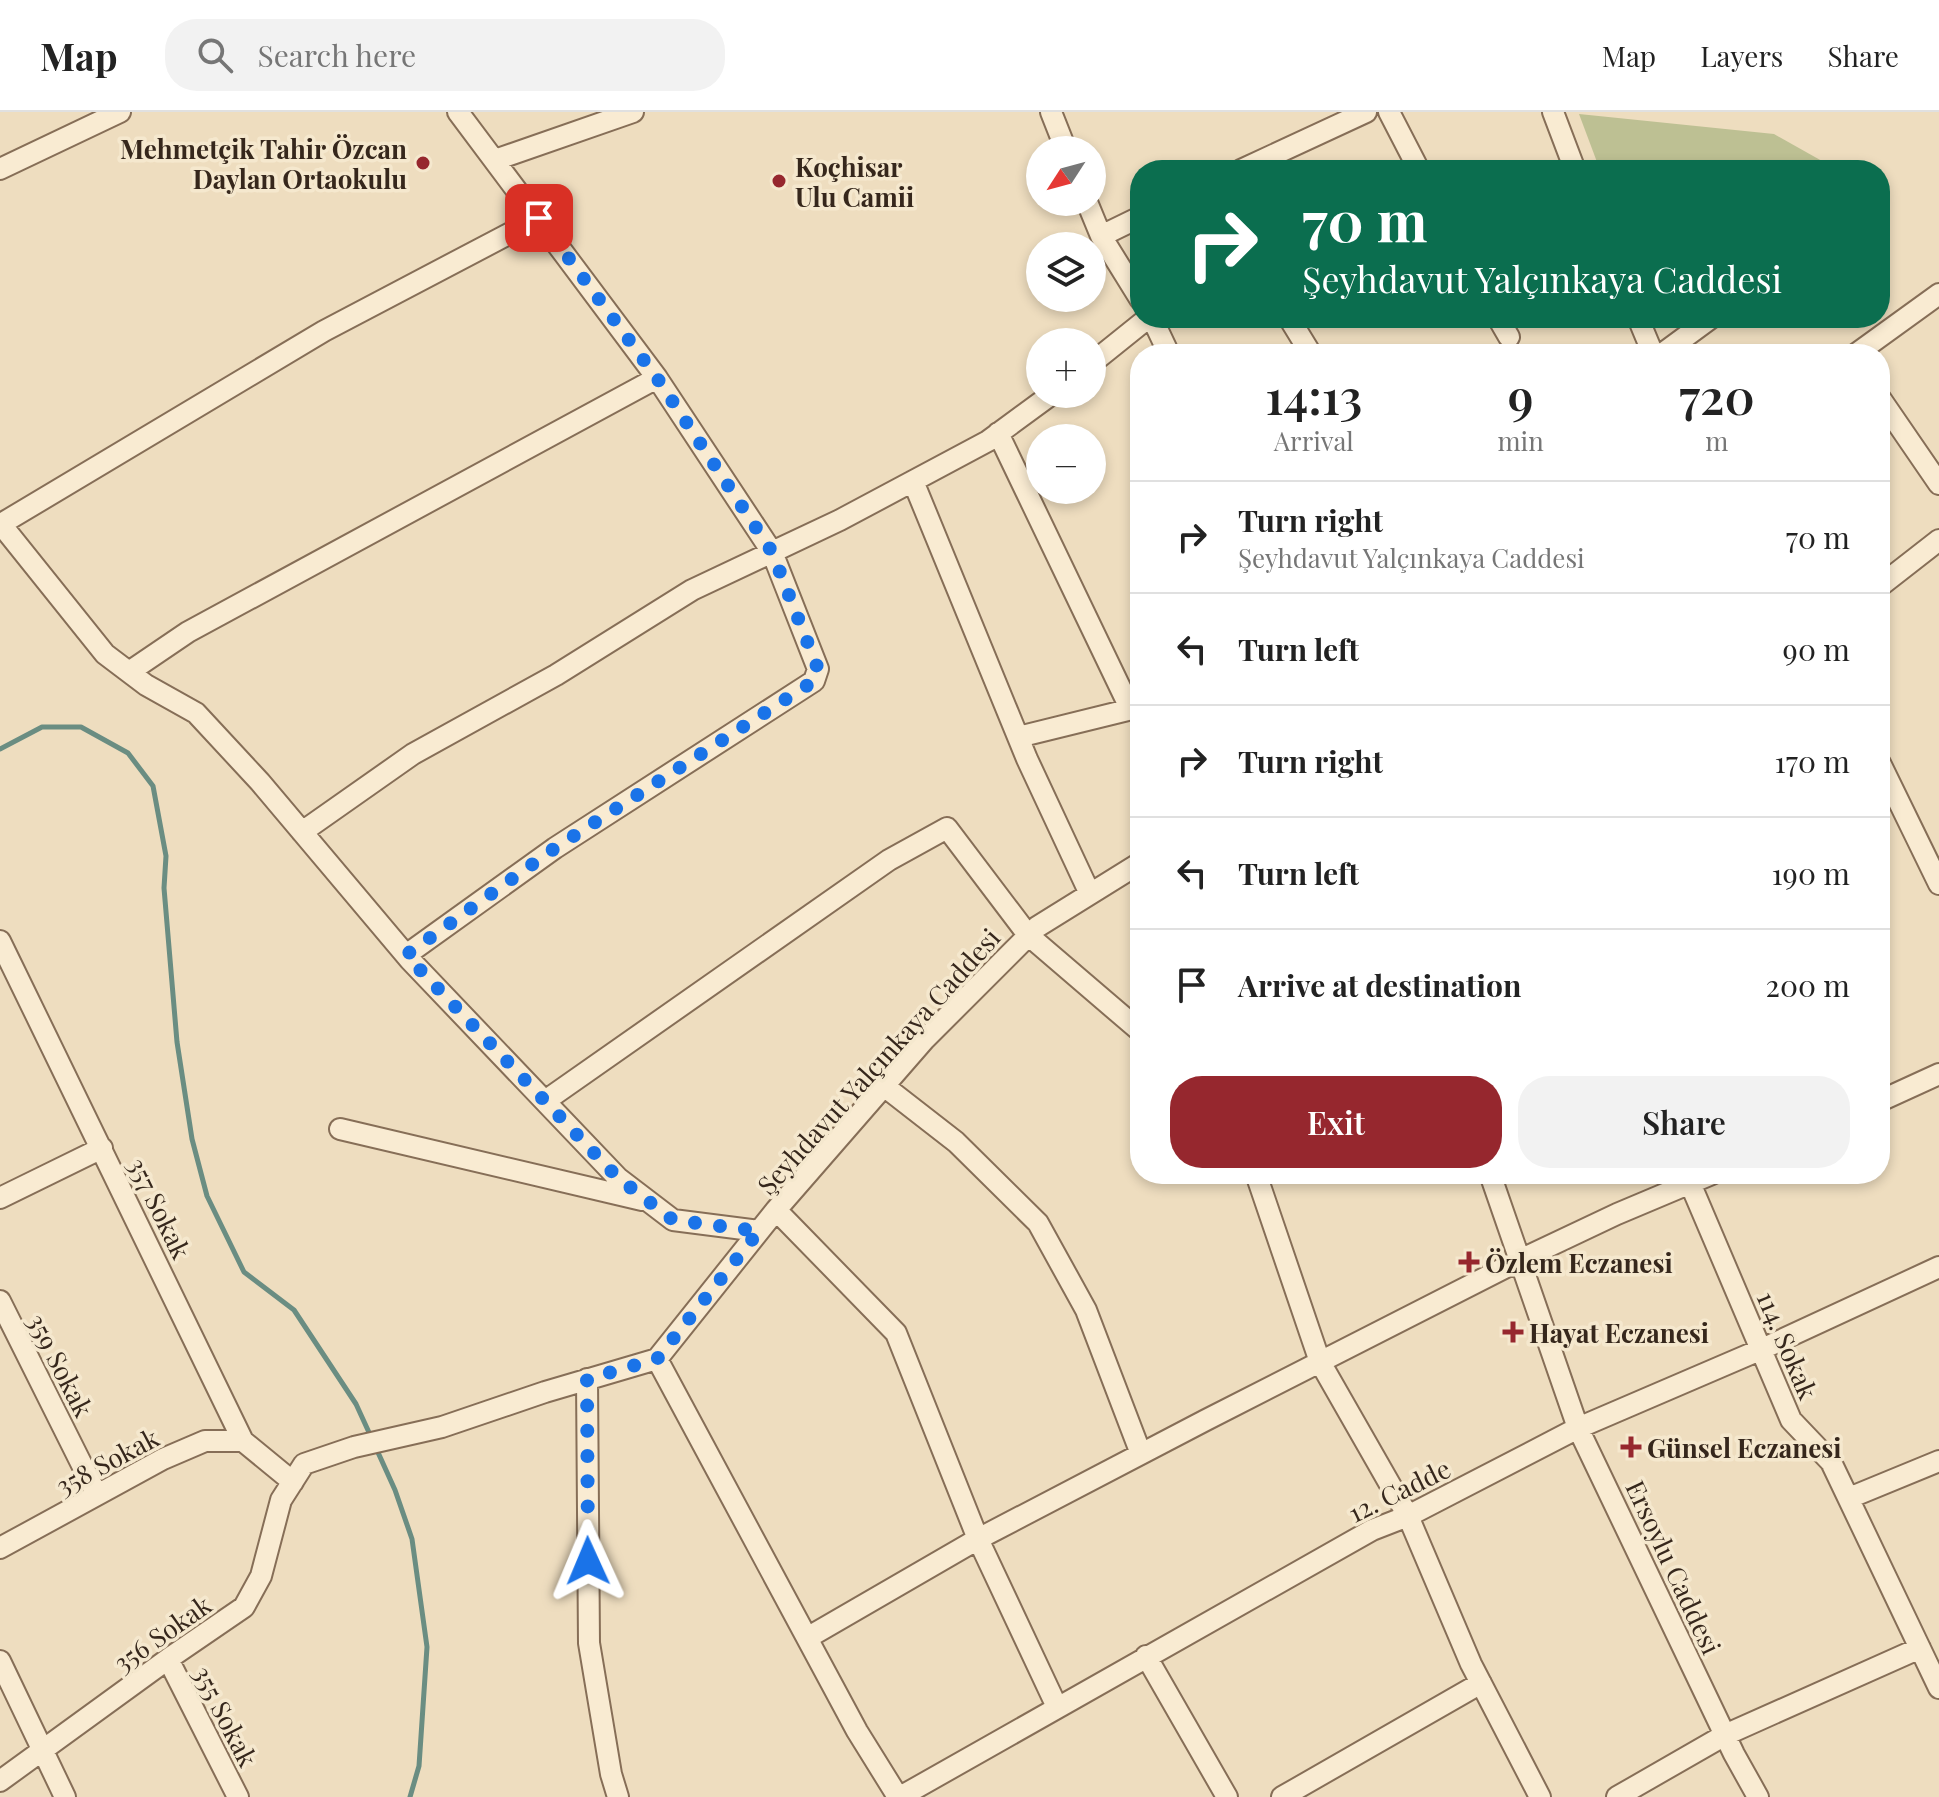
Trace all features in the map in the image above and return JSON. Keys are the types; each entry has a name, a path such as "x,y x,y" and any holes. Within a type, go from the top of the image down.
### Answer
{"street":[{"path":"0,169 89,119 120,112"},
{"path":"406,955 555,848 814,681 818,669 772,552 657,378 458,112"},
{"path":"495,160 633,112"},
{"path":"1051,112 1060,136"},
{"path":"1263,160 1366,112"},
{"path":"1389,112 1414,160"},
{"path":"1553,112 1571,160"},
{"path":"539,218 324,331 0,523 105,654 196,713 406,955 618,1178 673,1220 759,1231"},
{"path":"1106,234 1130,222"},
{"path":"1106,244 1130,283"},
{"path":"1870,344 1939,294"},
{"path":"1106,352 1137,328"},
{"path":"1504,328 1509,337"},
{"path":"1676,344 1697,328"},
{"path":"129,672 188,632 657,378"},
{"path":"302,832 413,754 556,675 692,590 840,520 913,481 998,433 1033,408"},
{"path":"1890,413 1939,484"},
{"path":"998,433 1130,698"},
{"path":"913,481 1018,737 1090,894"},
{"path":"1890,578 1939,540"},
{"path":"1018,737 1130,709"},
{"path":"1890,784 1939,884"},
{"path":"545,1101 889,860 947,828 1028,935 1130,1022"},
{"name":"Şeyhdavut Yalçınkaya Caddesi","path":"657,1359 776,1210 924,1040 1028,935 1130,869"},
{"name":"357 Sokak","path":"0,941 243,1441 293,1482"},
{"path":"1890,1096 1939,1074"},
{"path":"884,1086 956,1142 1038,1223 1086,1310 1141,1454"},
{"path":"340,1129 649,1202"},
{"path":"0,1198 102,1148"},
{"path":"1259,1184 1320,1362 1408,1516 1481,1683 1540,1797"},
{"name":"Ersoylu Caddesi","path":"1493,1184 1578,1428 1725,1735 1758,1797"},
{"path":"807,1638 978,1539 1141,1454 1520,1260 1688,1184"},
{"name":"114. Sokak","path":"1690,1184 1791,1420 1831,1462 1939,1688"},
{"path":"776,1210 896,1333 978,1539 1057,1707"},
{"name":"12. Cadde","path":"899,1797 1372,1530 1408,1516 1578,1428 1762,1349 1939,1267"},
{"name":"359 Sokak","path":"0,1301 97,1495"},
{"path":"293,1482 304,1464 354,1447 442,1427 657,1359 857,1731 899,1797"},
{"path":"587,1379 589,1643 611,1774 618,1797"},
{"name":"358 Sokak","path":"0,1548 163,1459 205,1441 243,1441"},
{"path":"1849,1498 1939,1461"},
{"name":"356 Sokak","path":"0,1781 244,1607 261,1576 281,1500 293,1482"},
{"path":"1617,1797 1725,1735 1920,1648"},
{"path":"1146,1656 1227,1797"},
{"name":"355 Sokak","path":"168,1659 238,1797"},
{"path":"0,1661 65,1797"},
{"path":"1282,1797 1481,1683"}],"green space":[{"path":"1579,114 1774,134 1820,160 1596,160"}],"waterway":[{"path":"0,749 42,727 81,727 128,753 153,786 166,856 164,888 177,1042 192,1139 207,1196 244,1272 294,1310 356,1404 372,1439"},
{"path":"376,1448 412,1539 427,1647 419,1766 410,1797"}],"place":[{"name":"Mehmetçik Tahir Özcan Daylan Ortaokulu","path":"423,163"},
{"name":"Koçhisar Ulu Camii","path":"779,181"},
{"name":"Özlem Eczanesi","path":"1469,1262"},
{"name":"Hayat Eczanesi","path":"1513,1332"},
{"name":"Günsel Eczanesi","path":"1631,1447"}],"route":[{"path":"539,218 657,378 772,552 818,669 814,681 555,848 406,955 618,1178 673,1220 759,1231 657,1359 587,1379 588,1561"}]}
